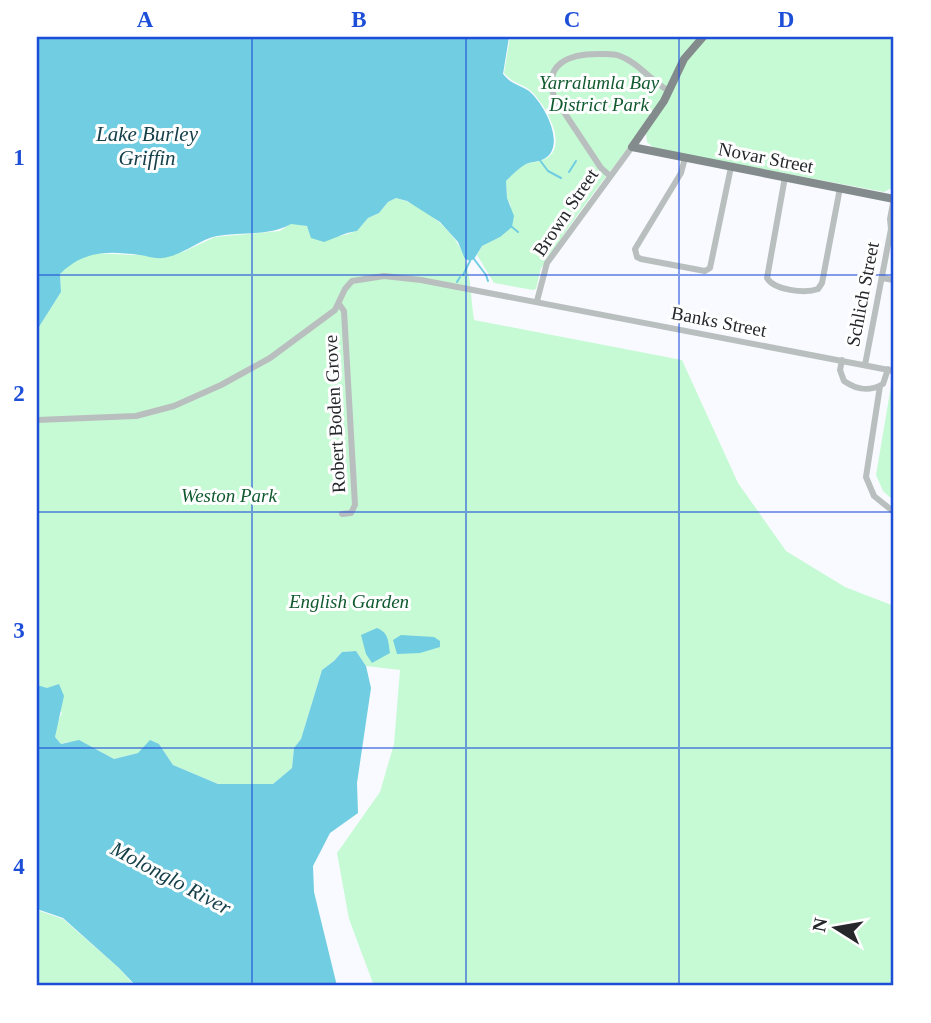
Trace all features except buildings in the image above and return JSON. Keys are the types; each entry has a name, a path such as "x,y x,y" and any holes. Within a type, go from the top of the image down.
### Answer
{"main road":[{"path":"632,147 669,91 684,59 703,37"},
{"path":"643,132 643,142 648,150"},
{"name":"Novar Street","path":"632,147 894,198"}],"street":[{"path":"609,175 601,168 554,97 552,78 558,65 576,56 613,54 627,60 657,85 669,91"},
{"name":"Brown Street","path":"537,301 547,263 632,147"},
{"path":"685,158 681,173 635,249 641,259 705,271 710,268 731,167"},
{"path":"785,177 766,278 774,285 804,291 818,289 822,283 840,188"},
{"name":"Schlich Street","path":"864,365 892,227 890,219 894,198"},
{"name":"Banks Street","path":"339,304 345,289 352,281 384,276 421,280 891,370"},
{"path":"882,278 894,280"},
{"path":"37,420 136,416 174,406 271,358 339,304"},
{"name":"Robert Boden Grove","path":"339,304 344,311 355,505 351,513 342,514"},
{"path":"842,360 841,374 848,384 867,389 880,386"},
{"path":"891,370 880,386 866,477 874,496 894,512"}],"green space":[{"name":"Yarralumla Bay District Park","path":"510,37 700,37 649,119 569,227 561,239 562,245 541,268 536,289 533,290 494,283 477,255 482,246 500,237 511,206 507,198 506,181 523,165 547,158 556,143 552,124 542,105 531,91 504,73"},
{"path":"708,37 894,37 894,187 884,192 655,149 647,142 646,133 688,57"},
{"path":"396,198 428,213 454,238 465,258 469,273 474,320 682,360 738,483 786,551 845,587 894,606 894,986 374,986 349,919 337,853 380,792 394,744 400,670 366,666 356,651 342,652 322,670 301,739 294,748 292,768 273,784 218,784 173,765 159,744 114,759 75,742 61,744 55,737 56,725 62,713 46,688 37,685 37,330 61,292 60,274 71,263 93,253 135,255 183,252 215,237 280,231 290,224 341,236 357,231 368,218 379,213 388,202"},
{"path":"892,380 894,501 883,491 876,475"},
{"path":"37,910 63,919 119,968 135,986 37,986"}],"water":[{"name":"Lake Burley Griffin","path":"37,37 509,37 503,74 529,91 540,104 552,130 553,147 548,157 526,164 506,181 507,198 514,216 512,227 482,246 470,261 465,259 458,242 440,222 407,201 396,198 388,202 379,213 368,218 357,231 324,242 311,238 307,226 291,224 273,231 217,236 162,258 117,253 87,256 60,274 61,292 37,330"},
{"path":"377,628 386,635 390,653 372,663 366,654 361,635"},
{"path":"401,635 434,637 440,641 440,647 420,653 397,654 393,640"},
{"name":"Molonglo River","path":"356,651 366,666 371,688 357,783 358,813 330,833 313,866 314,892 337,986 136,986 63,918 37,909 37,685 47,688 59,684 64,696 55,737 61,744 79,740 114,759 138,753 150,740 159,744 173,765 218,784 273,784 292,768 294,748 301,739 322,670 342,652"}],"waterway":[{"path":"539,159 548,171 561,178"},
{"path":"569,172 576,161"},
{"path":"512,227 518,232"},
{"path":"474,259 488,281"},
{"path":"463,275 470,261"},
{"path":"457,282 460,277"}],"park label":[{"name":"Weston Park","path":"229,495"},
{"name":"English Garden","path":"349,601"}]}
